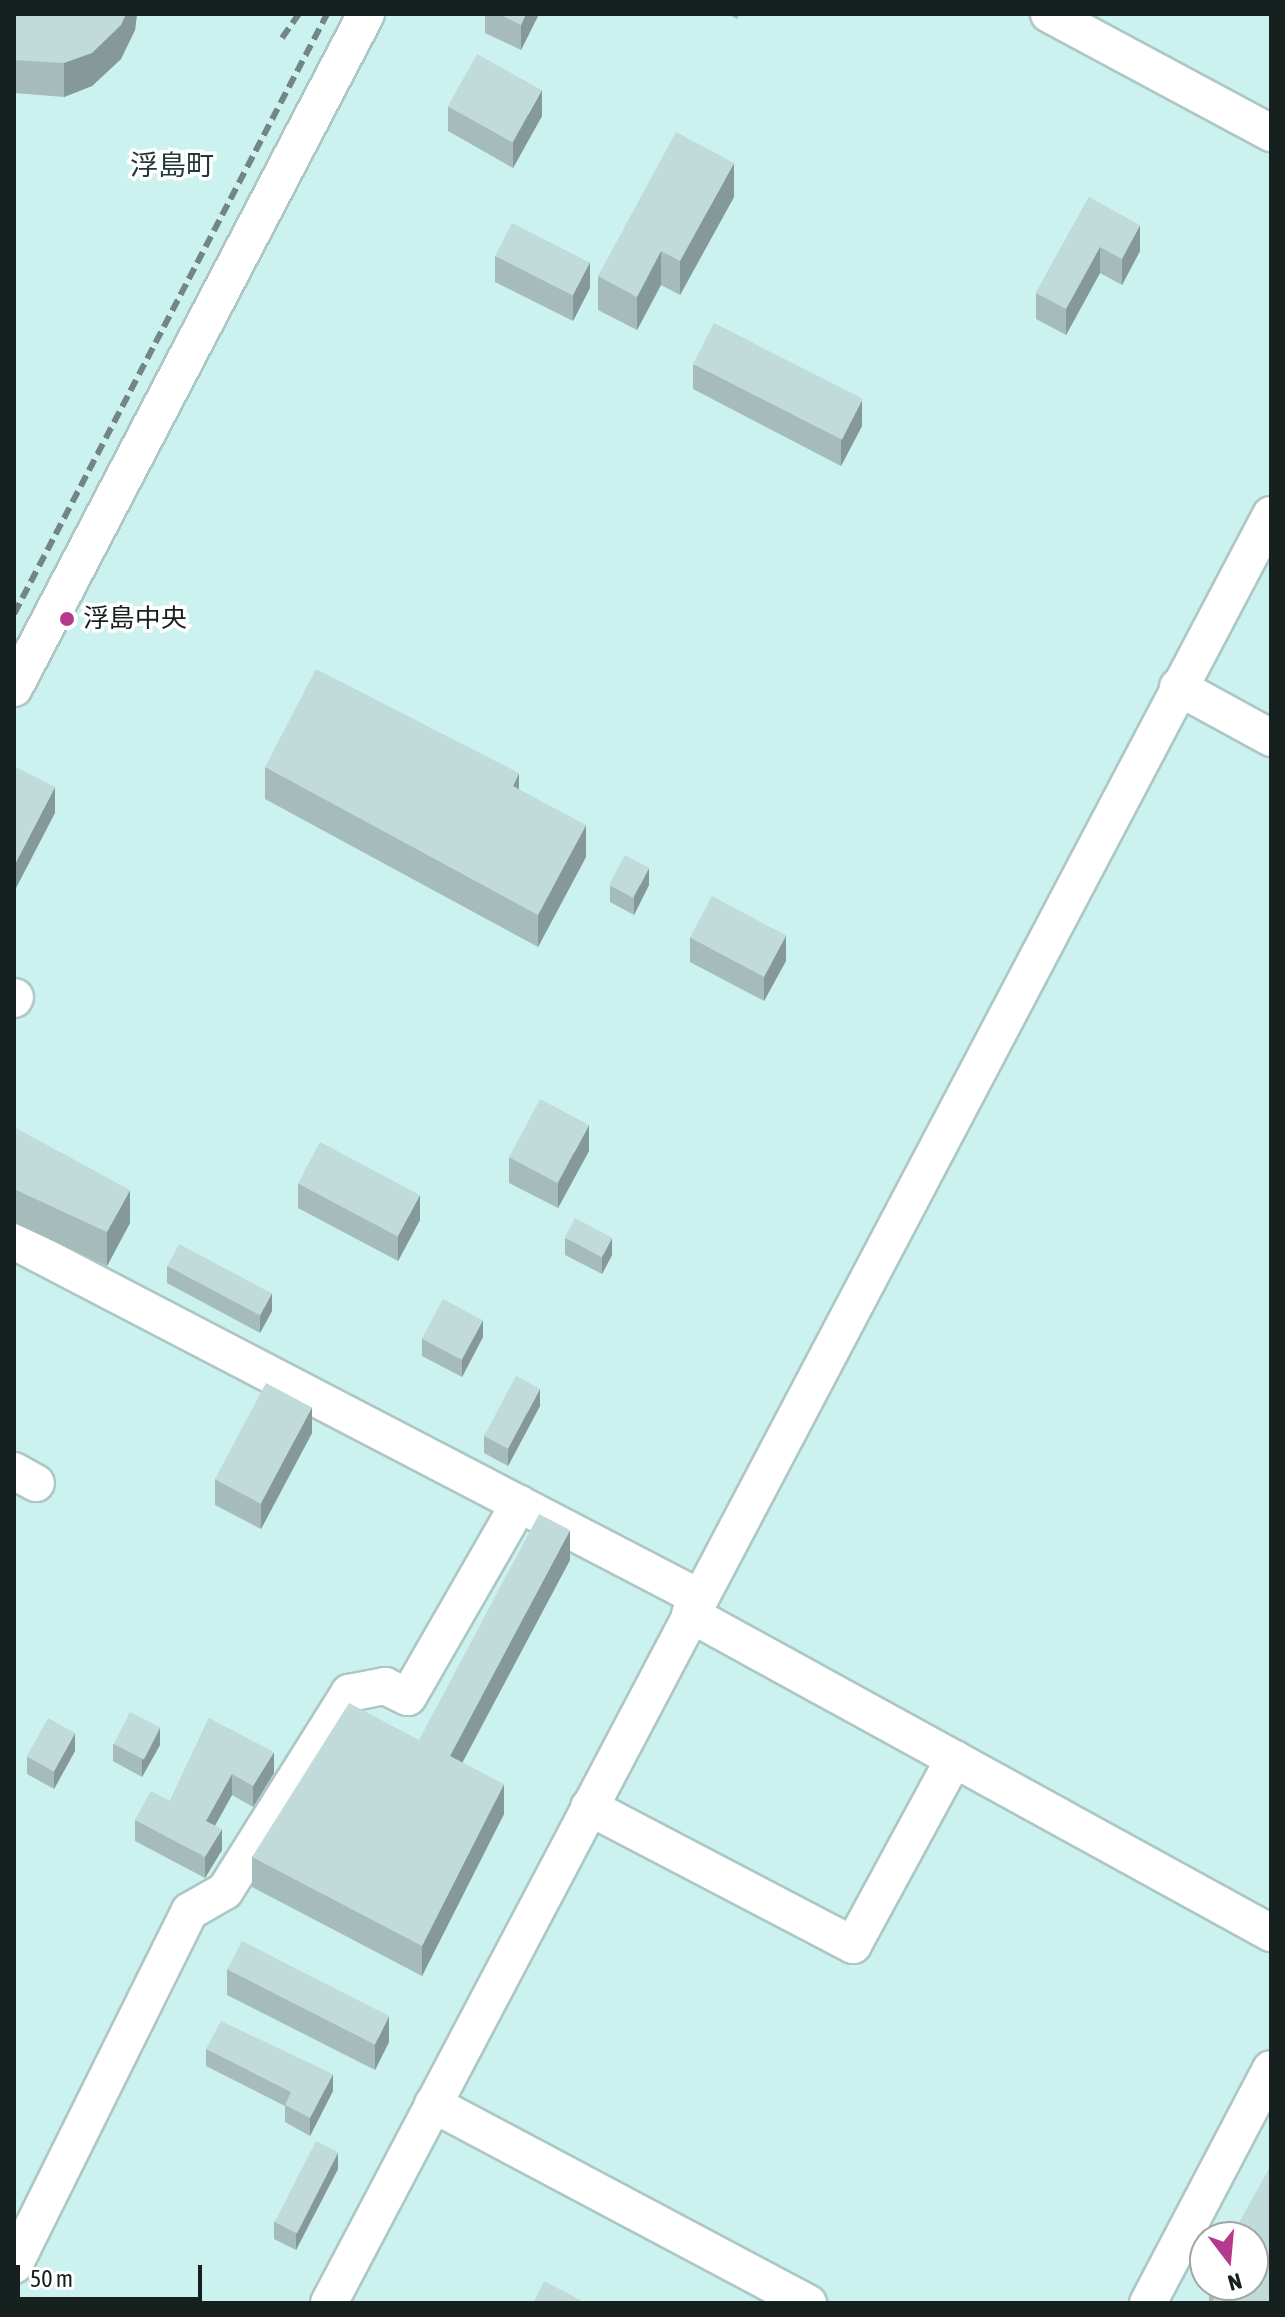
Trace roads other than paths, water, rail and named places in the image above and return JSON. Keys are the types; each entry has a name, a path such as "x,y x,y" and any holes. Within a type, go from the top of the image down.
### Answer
{"street":[{"path":"18,669 366,14"},
{"path":"1049,14 1271,133"},
{"path":"329,2303 1271,515"},
{"path":"1178,687 1271,738"},
{"path":"14,1241 519,1504 954,1759 1271,1933"},
{"path":"14,2265 190,1911 225,1891 349,1693 385,1686 408,1697 519,1504"},
{"path":"589,1807 853,1945 954,1759"},
{"path":"1148,2303 1271,2069"},
{"path":"433,2104 808,2303"}],"railway":[{"path":"282,38 299,14"},
{"path":"14,614 327,14"}],"place":[{"name":"浮島中央","path":"67,619"}],"district":[{"name":"浮島町","path":"172,165"}]}
